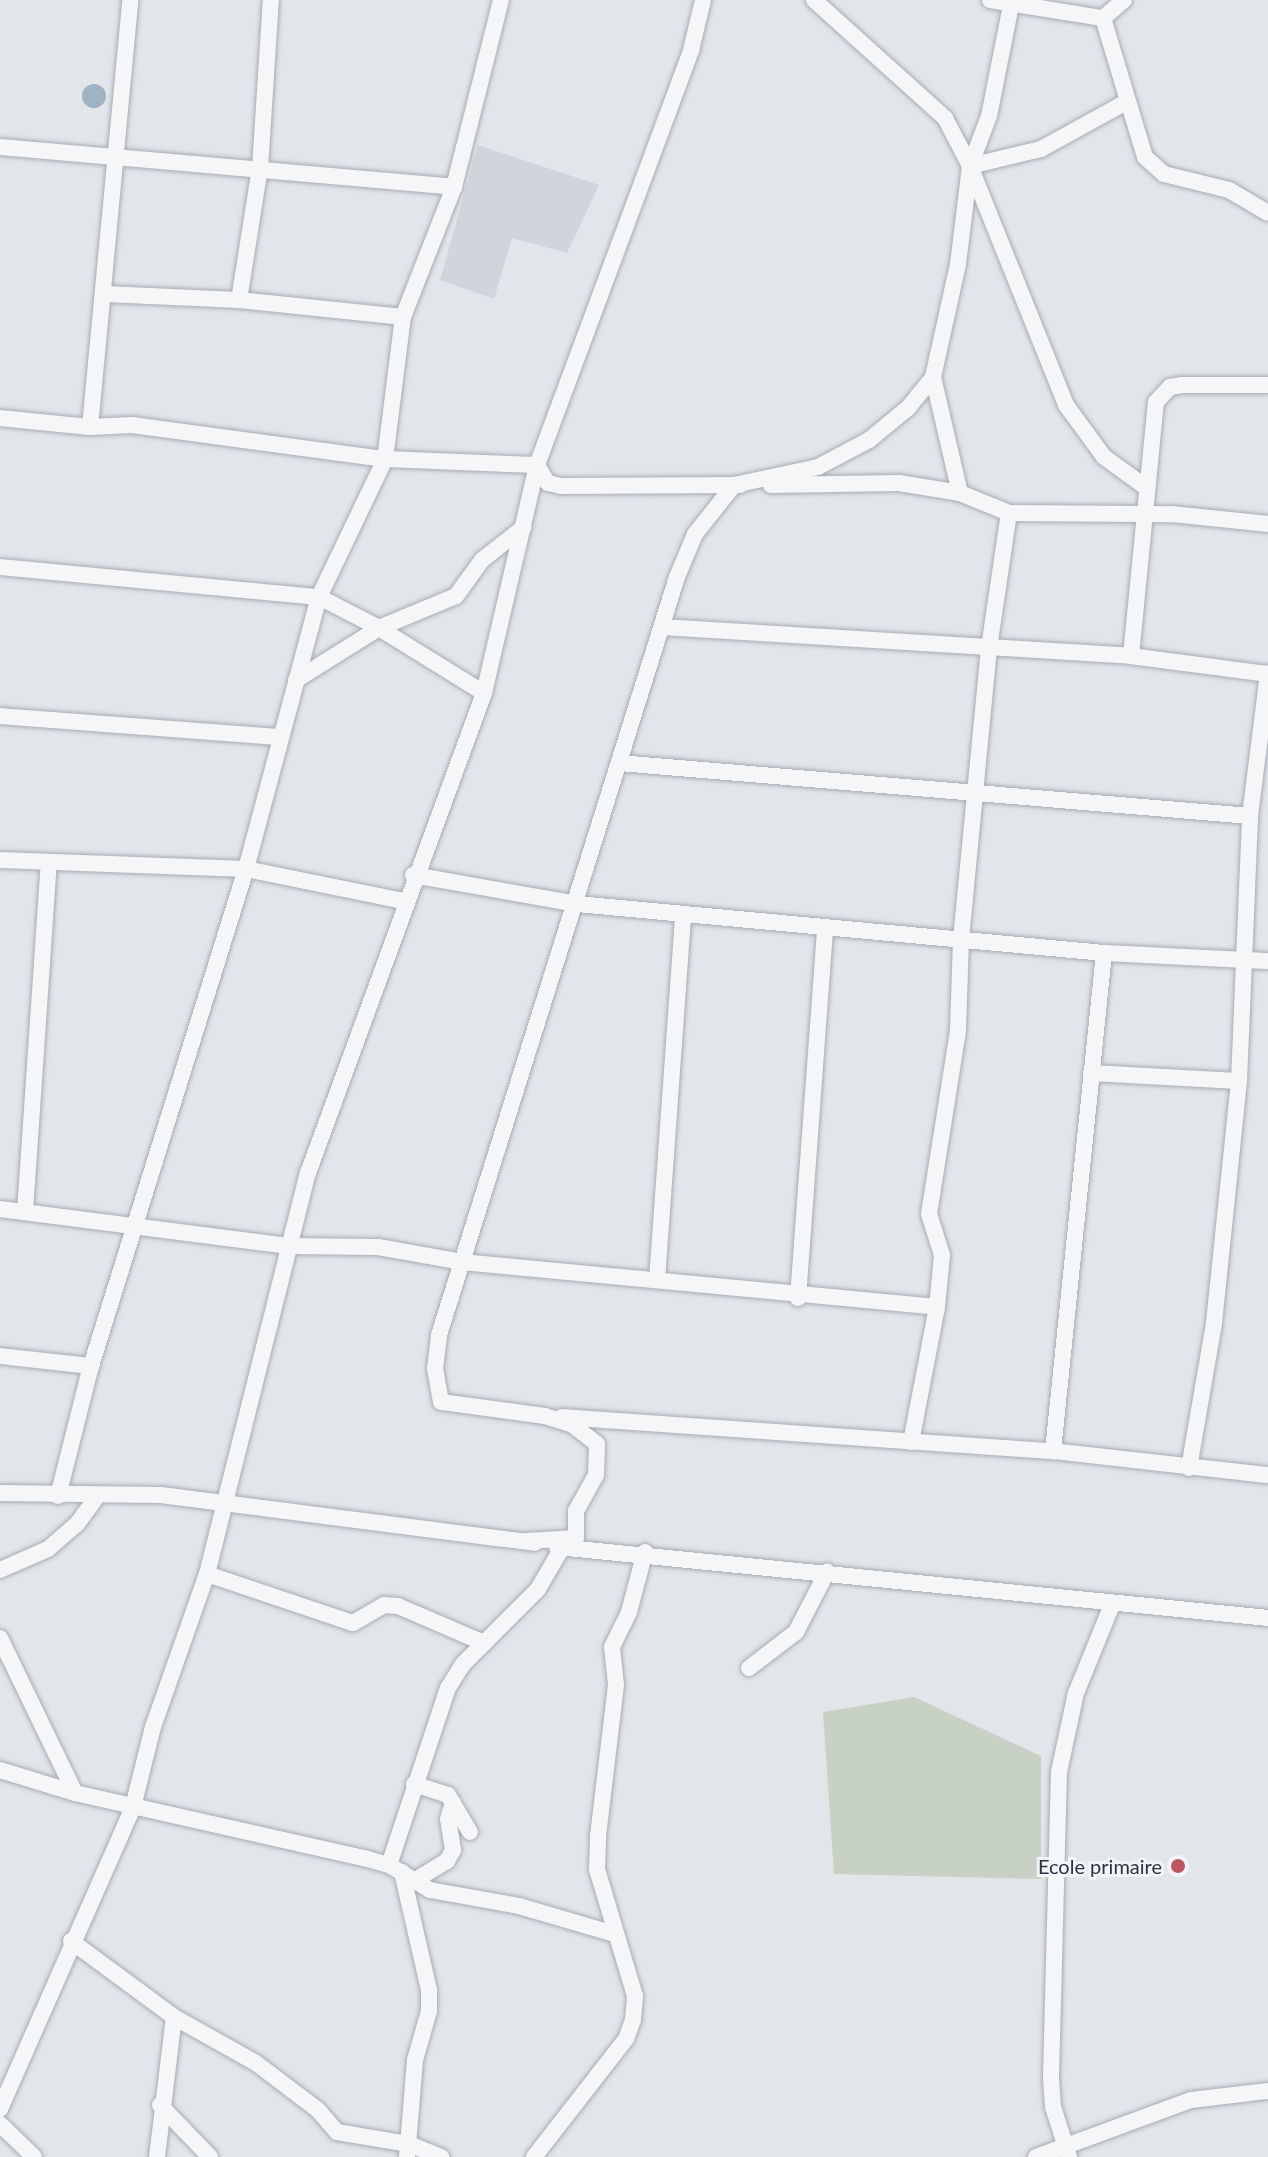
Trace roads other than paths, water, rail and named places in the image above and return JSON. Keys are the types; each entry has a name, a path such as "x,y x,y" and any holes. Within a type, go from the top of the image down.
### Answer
{"street":[{"path":"90,427 105,294 130,0"},
{"path":"239,300 260,168 271,0"},
{"path":"58,1496 91,1366 246,869 319,597 385,459 403,317 454,187 501,0"},
{"path":"0,2109 71,1941 133,1807 153,1727 207,1574 287,1246 403,901 484,693 537,465 691,50 703,0"},
{"path":"814,0 945,118 970,166 1066,405 1104,457 1147,488"},
{"path":"990,0 1103,18"},
{"path":"1103,18 1124,0"},
{"path":"960,493 933,377 958,264 970,166 989,116 1012,2"},
{"path":"1103,18 1128,101 1153,168 1229,190 1268,213"},
{"path":"970,166 1041,149 1128,101"},
{"path":"0,147 454,187"},
{"path":"105,294 239,300 403,317"},
{"path":"933,377 908,408 869,440 818,467 734,485 695,534 662,627 439,1335 435,1369 441,1402 545,1416 1053,1451 1268,1475"},
{"path":"1131,656 1153,411 1163,394 1182,385 1268,385"},
{"path":"0,418 90,427 132,425 385,459 537,465"},
{"path":"537,465 548,483 561,486 899,483 960,493 1009,513 1145,517 1172,514 1268,524"},
{"path":"911,1442 937,1307 942,1255 929,1214 958,1030 961,939 989,648 1009,513"},
{"path":"296,680 379,628 456,596 482,560 524,527"},
{"path":"0,567 319,597 379,628 484,693"},
{"path":"662,627 1131,656 1268,674 1250,816 1239,1081 1214,1323 1189,1468"},
{"path":"0,716 280,737"},
{"path":"619,763 1250,816"},
{"path":"0,860 246,869 403,901"},
{"path":"25,1212 49,864"},
{"path":"413,875 577,904 1104,953 1268,961"},
{"path":"657,1280 683,914"},
{"path":"798,1298 825,927"},
{"path":"1053,1451 1104,953"},
{"path":"1091,1073 1239,1081"},
{"path":"0,1209 287,1246 378,1247 462,1262 657,1280 798,1298 937,1307"},
{"path":"0,1356 91,1366"},
{"path":"526,1541 576,1538 576,1511 596,1475 597,1444 571,1424 545,1416"},
{"path":"0,1493 225,1503 562,1548 645,1552 1112,1605 1268,1618"},
{"path":"0,1570 48,1549 77,1524 98,1495"},
{"path":"408,2150 415,2060 429,2011 429,1990 403,1872 414,1784 448,1688 484,1643 538,1589 562,1548"},
{"path":"534,2157 630,2030 635,1996 597,1869 606,1733 616,1685 612,1647 629,1612 645,1552"},
{"path":"749,1668 796,1632 827,1572"},
{"path":"207,1574 353,1623 384,1605 398,1606 484,1643"},
{"path":"1068,2153 1053,2107 1051,2076 1059,1772 1076,1693 1112,1605"},
{"path":"0,1638 75,1793"},
{"path":"0,1770 133,1807 195,1816 403,1872 430,1890 519,1906 615,1934"},
{"path":"414,1784 448,1795 470,1832"},
{"path":"403,1872 447,1861 453,1850 448,1819 453,1803"},
{"path":"71,1941 174,2017 256,2063 337,2132 441,2157"},
{"path":"157,2157 160,2105 174,2017"},
{"path":"1036,2157 1068,2153 1191,2100 1268,2091"},
{"path":"160,2105 210,2157"},
{"path":"0,2124 34,2157"}],"water":[{"path":"94,84 103,87 106,96 103,105 94,108 85,105 82,96 85,87"}],"place":[{"name":"Ecole primaire","path":"1178,1866"}]}
